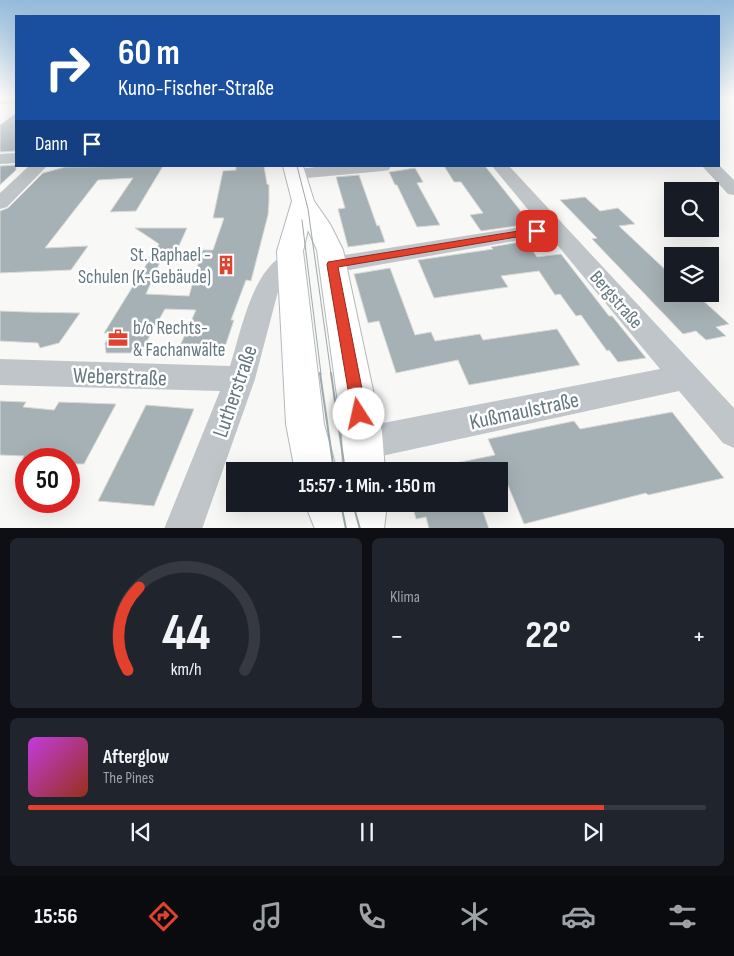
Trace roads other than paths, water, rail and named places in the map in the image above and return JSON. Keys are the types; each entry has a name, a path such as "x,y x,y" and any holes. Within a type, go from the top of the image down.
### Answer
{"main road":[{"path":"294,170 303,201 328,245 364,459"},
{"path":"303,201 291,244 291,260 305,424 314,462"},
{"path":"331,512 337,523 344,528"},
{"path":"361,528 364,512"}],"street":[{"path":"0,159 15,158"},
{"path":"0,203 38,167"},
{"path":"294,170 361,167"},
{"name":"Bergstraße","path":"501,167 685,377 729,420"},
{"path":"711,167 734,190"},
{"path":"332,265 555,228"},
{"name":"Lutherstraße","path":"183,528 240,380 269,283 278,270 291,260"},
{"name":"Weberstraße","path":"0,372 240,380"},
{"name":"Kußmaulstraße","path":"364,459 374,441 685,377"}],"tram line":[{"path":"297,167 308,209 331,374"},
{"path":"302,220 321,374"},
{"path":"320,373 333,462"},
{"path":"331,373 344,462"},
{"path":"343,512 346,528"},
{"path":"355,512 360,528"}],"place":[{"name":"St. Raphael - Schulen (K-Gebäude)","path":"226,265"},
{"name":"b/o Rechts- & Fachanwälte","path":"118,338"}]}
